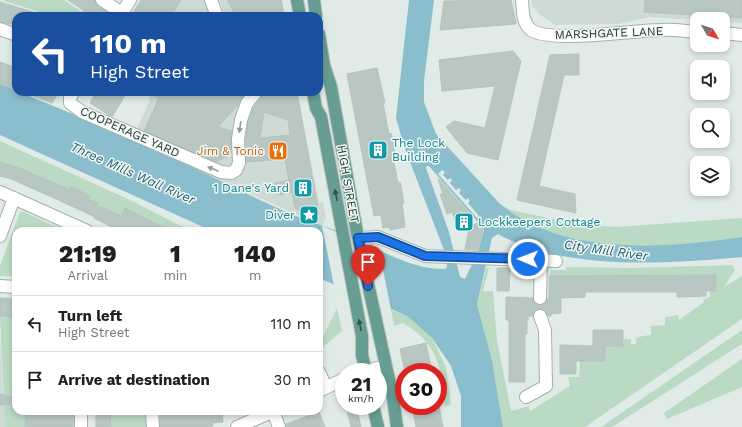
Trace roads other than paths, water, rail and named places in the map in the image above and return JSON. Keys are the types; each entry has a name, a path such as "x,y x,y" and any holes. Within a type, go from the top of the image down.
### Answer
{"main road":[{"path":"297,0 299,12"},
{"path":"314,0 316,12"},
{"name":"HIGH STREET","path":"323,68 332,87 358,239 385,363"},
{"name":"HIGH STREET","path":"314,96 316,108 321,117 362,336 363,363"},
{"name":"HIGH STREET","path":"387,372 397,427"},
{"path":"376,415 378,427"}],"street":[{"path":"102,0 118,12"},
{"path":"122,12 130,0"},
{"path":"210,0 215,12"},
{"name":"MARSHGATE LANE","path":"522,0 525,22 530,29 536,33 550,35 574,35 619,34 662,30 690,32"},
{"path":"0,29 12,34"},
{"path":"730,34 742,35"},
{"name":"COOPERAGE YARD","path":"71,97 82,112 221,172 231,173 236,170 239,164 238,139 241,120 247,103 253,96"},
{"path":"0,192 78,227"},
{"path":"0,236 14,198"},
{"path":"358,239 378,237 425,256 491,259 541,259 556,261"},
{"path":"540,298 541,259"},
{"path":"0,286 12,287"},
{"path":"526,397 546,386 545,330 540,316"},
{"path":"323,389 335,383"},
{"path":"81,415 81,427"},
{"path":"152,415 153,427"},
{"path":"237,427 264,415"},
{"path":"274,415 278,427"}],"water":[{"path":"409,0 434,0 424,81 424,102 436,134 500,204 526,221 555,233 585,241 648,245 680,244 742,237 742,257 650,263 585,259 554,254 524,246 498,234 492,238 477,304 492,360 503,427 461,427 461,396 451,366 432,338 407,316 323,280 323,227 203,227 0,135 0,84 12,89 12,96 29,96 118,133 275,207 343,233 400,260 430,268 445,269 447,267 444,250 405,149 396,118","holes":["427,166 429,166 484,229 478,252 465,279 460,277 449,232 426,168"]}],"tunnel":[{"path":"540,298 540,316"}],"place":[{"name":"The Lock Building","path":"378,150"},
{"name":"Jim & Tonic","path":"278,151"},
{"name":"1 Dane's Yard","path":"303,188"},
{"name":"Diver","path":"309,215"},
{"name":"Lockkeepers Cottage","path":"464,222"}],"water label":[{"name":"Three Mills Wall River","path":"133,173"},
{"name":"City Mill River","path":"606,250"}]}
